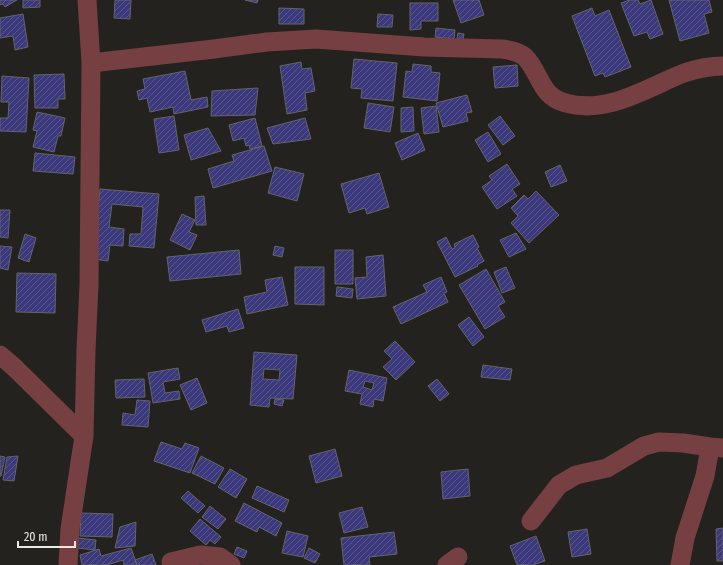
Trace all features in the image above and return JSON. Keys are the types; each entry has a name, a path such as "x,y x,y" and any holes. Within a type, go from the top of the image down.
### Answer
{"street":[{"path":"68,565 70,529 84,436 89,284 91,63 87,0"},
{"path":"91,63 267,42 316,39 424,47 502,49 515,52 524,57 546,92 564,103 582,107 599,105 632,97 686,73 723,66"},
{"path":"0,355 84,436"},
{"path":"530,521 559,485 576,475 607,468 644,446 659,442 683,443 716,448 705,476 685,538 680,565"},
{"path":"171,562 200,555 220,557 231,565"}],"building":[{"path":"0,0 17,0 5,7 3,4 0,5"},
{"path":"23,0 40,0 40,7 23,8"},
{"path":"115,0 131,0 130,19 114,18"},
{"path":"245,0 258,0 257,3"},
{"path":"453,0 479,0 484,15 461,23"},
{"path":"630,0 638,0 640,4 651,0 663,34 650,39 647,32 634,36 621,3"},
{"path":"669,0 709,0 712,12 704,14 709,33 680,41"},
{"path":"410,3 438,3 438,21 421,21 421,29 410,30"},
{"path":"279,8 304,9 304,24 279,24"},
{"path":"592,8 595,16 609,10 631,67 605,77 603,73 595,76 572,16"},
{"path":"23,14 28,47 15,50 13,36 0,38 0,18"},
{"path":"378,14 393,15 392,27 377,27"},
{"path":"436,28 455,30 454,39 435,37"},
{"path":"458,33 464,34 463,40 457,39"},
{"path":"354,59 397,63 393,101 361,98 362,89 351,88"},
{"path":"301,62 302,69 311,68 315,91 305,93 307,110 287,114 280,66"},
{"path":"413,64 431,66 431,72 440,73 437,101 403,97 406,71 412,72"},
{"path":"517,65 518,86 495,88 493,67"},
{"path":"185,71 191,100 207,97 208,107 174,114 173,107 150,112 147,98 139,100 137,91 145,89 143,79"},
{"path":"64,74 65,99 58,99 58,108 35,108 34,75"},
{"path":"2,76 29,78 26,132 0,131 0,118 8,118 9,102 1,102"},
{"path":"258,88 255,115 211,116 212,91"},
{"path":"467,95 472,112 466,113 468,121 443,127 436,103"},
{"path":"368,103 394,107 390,132 364,128"},
{"path":"436,106 439,132 424,134 421,108"},
{"path":"413,107 414,131 401,132 401,108"},
{"path":"37,112 65,118 61,136 58,136 54,152 33,147 37,131 33,130"},
{"path":"174,116 179,150 159,153 154,119"},
{"path":"500,116 515,136 503,145 488,125"},
{"path":"255,118 262,146 250,149 249,145 246,146 244,138 233,141 229,125"},
{"path":"305,118 311,139 273,144 267,128"},
{"path":"208,128 221,151 191,160 184,135"},
{"path":"488,132 501,154 488,162 475,140"},
{"path":"418,133 425,150 402,160 395,143"},
{"path":"264,146 272,171 213,188 208,169 234,161 232,155"},
{"path":"35,153 75,157 73,174 33,171"},
{"path":"507,164 520,184 512,189 517,196 497,209 482,187 492,180 489,176"},
{"path":"560,165 567,181 551,187 545,172"},
{"path":"275,167 304,174 297,201 268,193"},
{"path":"379,173 389,207 367,214 365,208 349,213 341,184"},
{"path":"100,189 159,194 154,248 129,246 130,234 141,234 143,207 112,204 109,227 124,229 123,246 110,245 108,261 93,259"},
{"path":"536,191 559,215 529,243 511,223 518,216 511,208 524,195 528,199"},
{"path":"204,196 206,225 196,225 195,197"},
{"path":"0,210 10,210 8,238 0,237"},
{"path":"182,214 195,220 189,232 197,235 190,250 170,240"},
{"path":"516,233 526,249 509,257 500,240"},
{"path":"25,234 36,238 29,262 18,258"},
{"path":"473,235 479,247 477,248 484,261 477,265 478,266 455,277 437,242 446,237 452,249 455,248 454,244"},
{"path":"0,246 12,247 8,270 0,268"},
{"path":"275,246 284,248 282,257 273,255"},
{"path":"239,250 241,274 170,281 167,257"},
{"path":"335,250 353,250 353,284 335,284"},
{"path":"383,255 386,296 357,299 355,278 367,277 366,257"},
{"path":"295,267 324,267 324,305 295,304"},
{"path":"506,267 515,288 502,293 494,272"},
{"path":"486,269 505,302 498,306 505,317 485,329 459,285"},
{"path":"17,273 56,274 55,313 16,312"},
{"path":"282,277 288,305 247,314 244,297 267,292 265,280"},
{"path":"441,277 447,292 444,293 448,302 401,324 393,307 427,292 423,285"},
{"path":"337,287 353,289 352,298 336,296"},
{"path":"238,309 244,328 229,332 227,326 206,332 202,320"},
{"path":"469,317 484,337 473,346 458,325"},
{"path":"395,341 415,362 396,380 383,367 392,359 384,351"},
{"path":"254,352 297,355 293,399 270,398 269,407 250,405","holes":["264,369 280,370 279,380 263,379"]},
{"path":"483,365 512,369 510,380 481,377"},
{"path":"178,368 180,379 163,382 165,393 179,391 180,399 153,403 148,373"},
{"path":"349,370 387,378 383,401 374,399 373,407 360,404 362,394 345,391","holes":["365,381 374,383 372,390 363,387"]},
{"path":"197,378 207,403 191,410 180,385"},
{"path":"144,379 145,397 116,398 115,380"},
{"path":"437,379 449,394 440,401 428,386"},
{"path":"275,399 284,400 282,406 274,404"},
{"path":"137,400 150,401 148,427 122,425 123,413 135,415"},
{"path":"161,442 182,449 185,443 199,448 190,473 154,461"},
{"path":"335,449 342,476 316,483 309,456"},
{"path":"0,456 5,457 1,476 0,476"},
{"path":"18,456 14,481 3,480 7,457"},
{"path":"201,456 224,468 215,484 192,473"},
{"path":"230,469 247,479 236,498 218,487"},
{"path":"468,469 470,496 443,499 441,472"},
{"path":"257,486 289,500 284,512 252,498"},
{"path":"188,491 205,506 198,513 181,498"},
{"path":"244,503 282,523 276,536 259,527 257,532 235,521"},
{"path":"210,506 226,519 218,529 202,517"},
{"path":"362,507 368,527 344,533 339,513"},
{"path":"81,513 113,514 112,537 80,536"},
{"path":"200,519 221,537 215,544 210,540 206,545 190,531"},
{"path":"136,522 135,546 115,548 120,527"},
{"path":"723,528 723,561 717,561 716,529"},
{"path":"587,529 591,554 572,557 568,532"},
{"path":"287,531 308,536 303,557 282,553"},
{"path":"394,532 397,554 369,557 370,565 344,565 341,538"},
{"path":"536,536 545,561 533,565 517,565 510,546"},
{"path":"78,538 96,540 95,550 77,548"},
{"path":"237,547 247,551 244,558 234,554"},
{"path":"131,548 137,565 124,565 123,560 107,565 82,565 80,555 99,549 101,556"},
{"path":"309,548 320,554 315,563 304,558"},
{"path":"152,554 156,565 137,565 135,560"}]}
